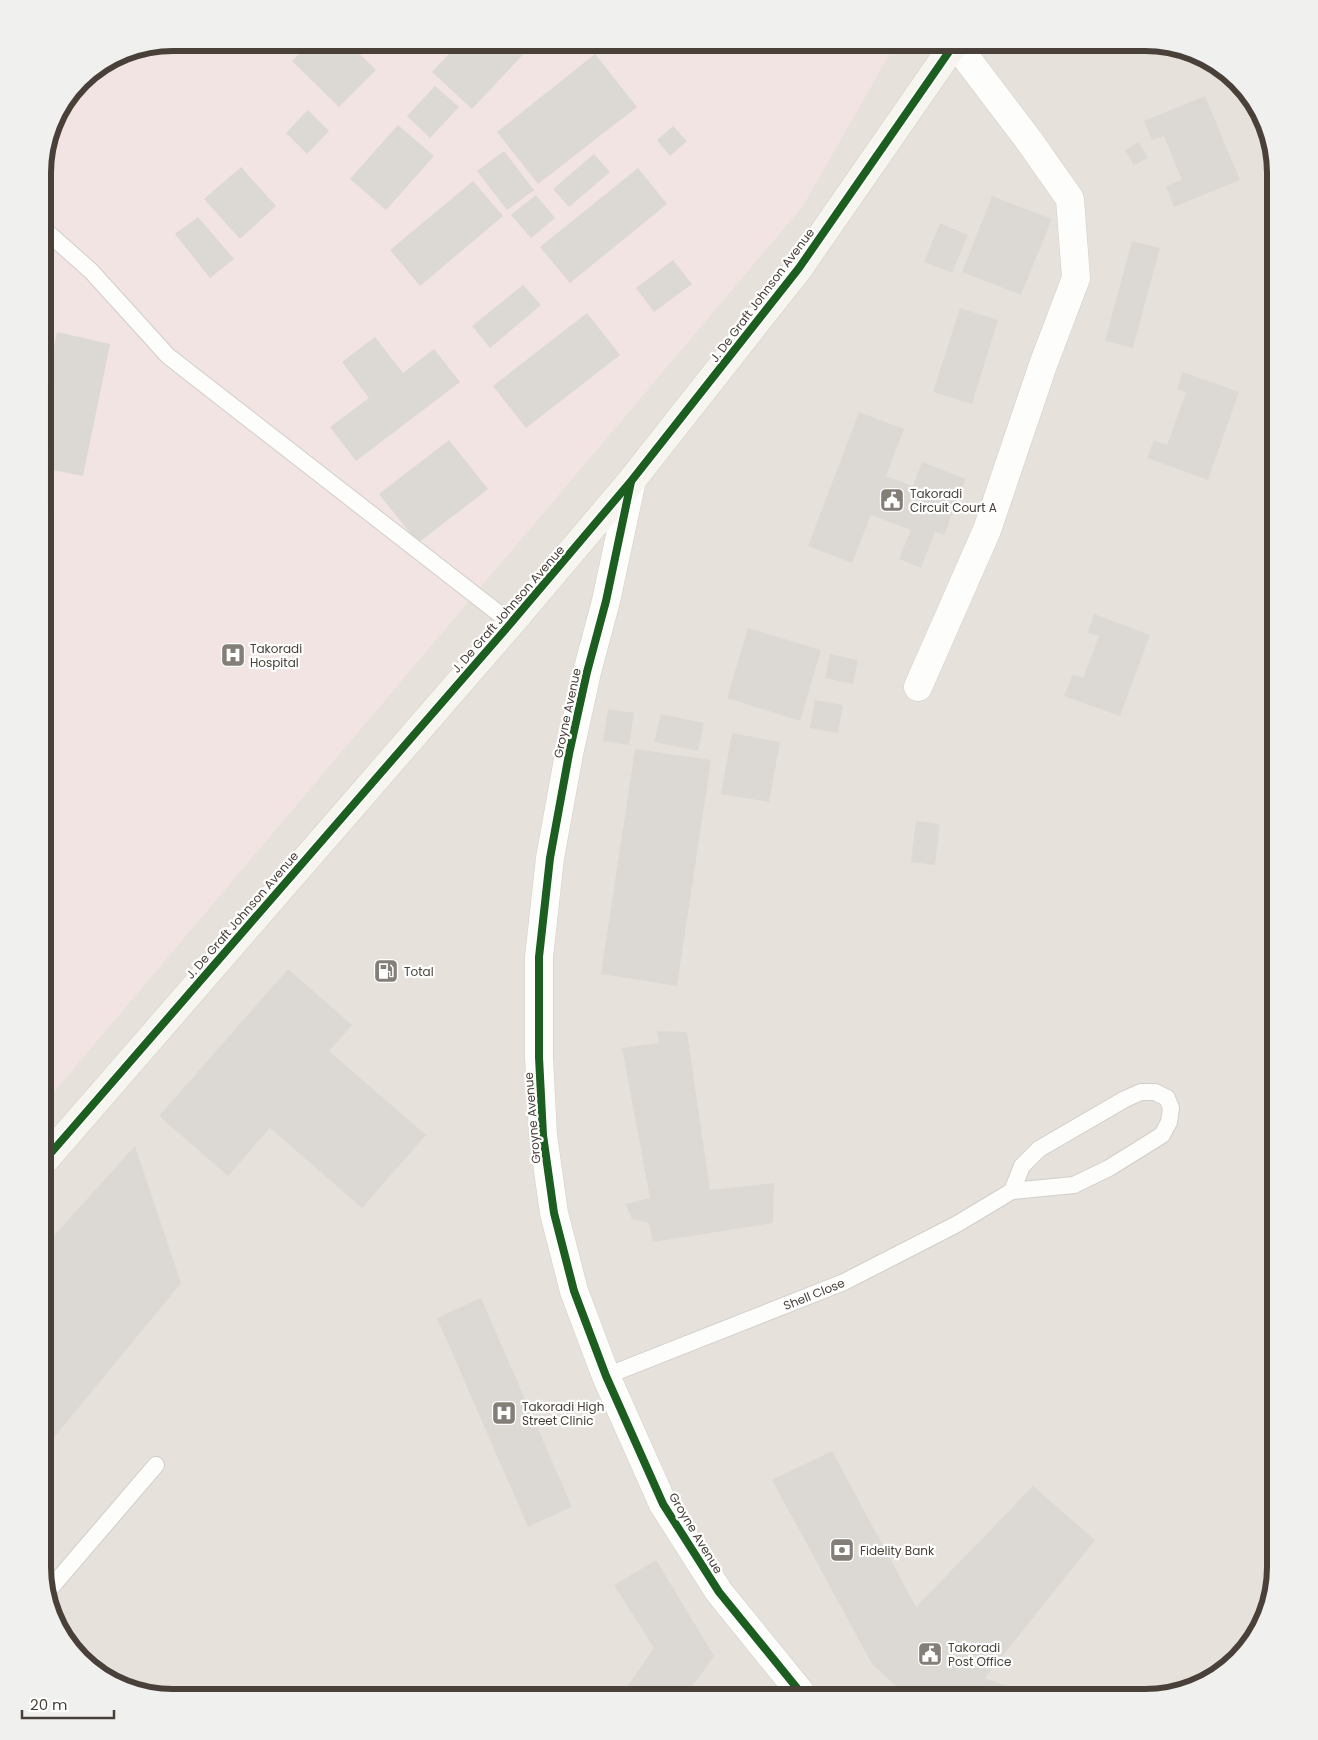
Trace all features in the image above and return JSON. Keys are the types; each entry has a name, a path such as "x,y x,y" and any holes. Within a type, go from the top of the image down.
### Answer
{"street":[{"name":"J. De Graft Johnson Avenue","path":"51,1152 511,623 632,480 799,268 949,52"},
{"path":"918,686 987,530 1043,365 1076,278 1070,200 1030,142 962,52"},
{"name":"Groyne Avenue","path":"632,480 606,601 586,672 550,858 539,957 539,1057 543,1135 554,1213 574,1291 606,1376 663,1504 719,1592 798,1689"}],"lane":[{"path":"52,236 91,271 168,356 511,623"},
{"name":"Shell Close","path":"606,1376 844,1282 957,1224 1012,1192 1074,1185 1109,1168 1162,1135 1169,1122 1171,1108 1166,1098 1155,1092 1141,1092 1125,1099 1039,1149 1022,1166 1012,1192"},
{"path":"53,1586 156,1464"}],"shaded area":[{"name":"Takoradi Hospital","path":"173,51 891,52 803,206 51,1095 52,157 55,141 64,119 81,93 93,81 119,64 141,55"},
{"path":"157,52 1153,52 1169,54 1199,64 1225,81 1246,105 1263,141 1267,173 1267,1567 1263,1599 1250,1628 1237,1647 1213,1668 1184,1682 1161,1688 1145,1689 173,1689 149,1686 119,1676 93,1659 72,1635 55,1599 51,1567 52,157 55,141 64,119 76,99 93,81 119,64 141,55"}],"building":[{"path":"302,51 356,51 376,70 339,107 292,61"},
{"path":"451,51 526,51 472,109 432,72"},
{"path":"595,54 637,107 538,184 497,132"},
{"path":"435,86 459,107 430,138 407,116"},
{"path":"1205,96 1240,180 1174,207 1166,186 1182,180 1164,136 1152,140 1144,121"},
{"path":"308,110 329,131 307,154 286,133"},
{"path":"398,125 434,156 386,210 350,179"},
{"path":"673,126 687,141 670,156 657,140"},
{"path":"1139,142 1148,158 1134,165 1125,150"},
{"path":"504,151 534,190 507,210 477,171"},
{"path":"594,154 610,172 569,207 553,189"},
{"path":"241,167 276,206 240,239 204,199"},
{"path":"638,168 667,204 570,283 540,247"},
{"path":"473,181 503,216 420,286 390,250"},
{"path":"536,195 555,218 531,238 511,215"},
{"path":"992,196 1052,219 1021,295 962,272"},
{"path":"198,217 234,259 210,278 175,234"},
{"path":"940,223 968,235 952,273 924,262"},
{"path":"1132,241 1160,248 1133,348 1105,341"},
{"path":"673,260 692,284 654,312 636,288"},
{"path":"523,285 541,305 490,348 472,326"},
{"path":"960,308 998,320 972,404 933,392"},
{"path":"587,313 620,355 526,428 493,386"},
{"path":"57,332 110,344 83,476 52,470 52,357"},
{"path":"375,337 403,373 434,349 460,382 356,461 330,427 369,398 342,362"},
{"path":"1183,372 1239,392 1208,480 1147,458 1154,440 1167,445 1186,392 1177,389"},
{"name":"Takoradi Circuit Court A","path":"859,412 904,429 886,476 913,486 922,462 966,479 944,535 935,532 921,568 899,559 911,530 871,515 852,563 808,546"},
{"path":"449,440 488,489 418,543 379,494"},
{"path":"1094,614 1150,635 1120,716 1064,696 1073,674 1083,678 1099,636 1087,633"},
{"path":"748,628 821,650 800,721 727,698"},
{"path":"830,654 858,660 853,684 825,678"},
{"path":"815,700 843,705 838,733 810,728"},
{"path":"608,709 634,713 629,745 603,741"},
{"path":"661,714 704,723 698,751 654,742"},
{"path":"732,733 780,742 769,802 721,794"},
{"path":"635,749 711,760 677,986 601,974"},
{"path":"916,821 940,824 935,865 911,862"},
{"path":"288,969 352,1025 329,1051 426,1135 362,1208 270,1128 228,1176 159,1116"},
{"path":"657,1031 687,1032 710,1190 774,1183 773,1223 653,1242 649,1223 632,1219 625,1204 650,1198 622,1048 659,1043"},
{"path":"135,1146 181,1283 51,1441 51,1239"},
{"name":"Takoradi High Street Clinic","path":"481,1298 572,1507 528,1527 437,1318"},
{"path":"832,1451 916,1607 1033,1486 1095,1540 985,1678 1014,1689 899,1689 872,1664 772,1480"},
{"path":"656,1560 714,1656 691,1689 626,1689 654,1648 614,1585"}],"cycle path":[{"path":"51,1152 511,623 632,480 799,268 949,52"},
{"path":"631,482 606,601 587,672 569,754 550,858 539,957 539,1057 543,1135 554,1213 574,1291 606,1376 663,1504 719,1592 798,1689"}],"place":[{"name":"Takoradi Circuit Court A","path":"892,500"},
{"name":"Takoradi Hospital","path":"233,655"},
{"name":"Total","path":"386,971"},
{"name":"Takoradi High Street Clinic","path":"504,1413"},
{"name":"Fidelity Bank","path":"842,1550"},
{"name":"Takoradi Post Office","path":"930,1654"}]}
